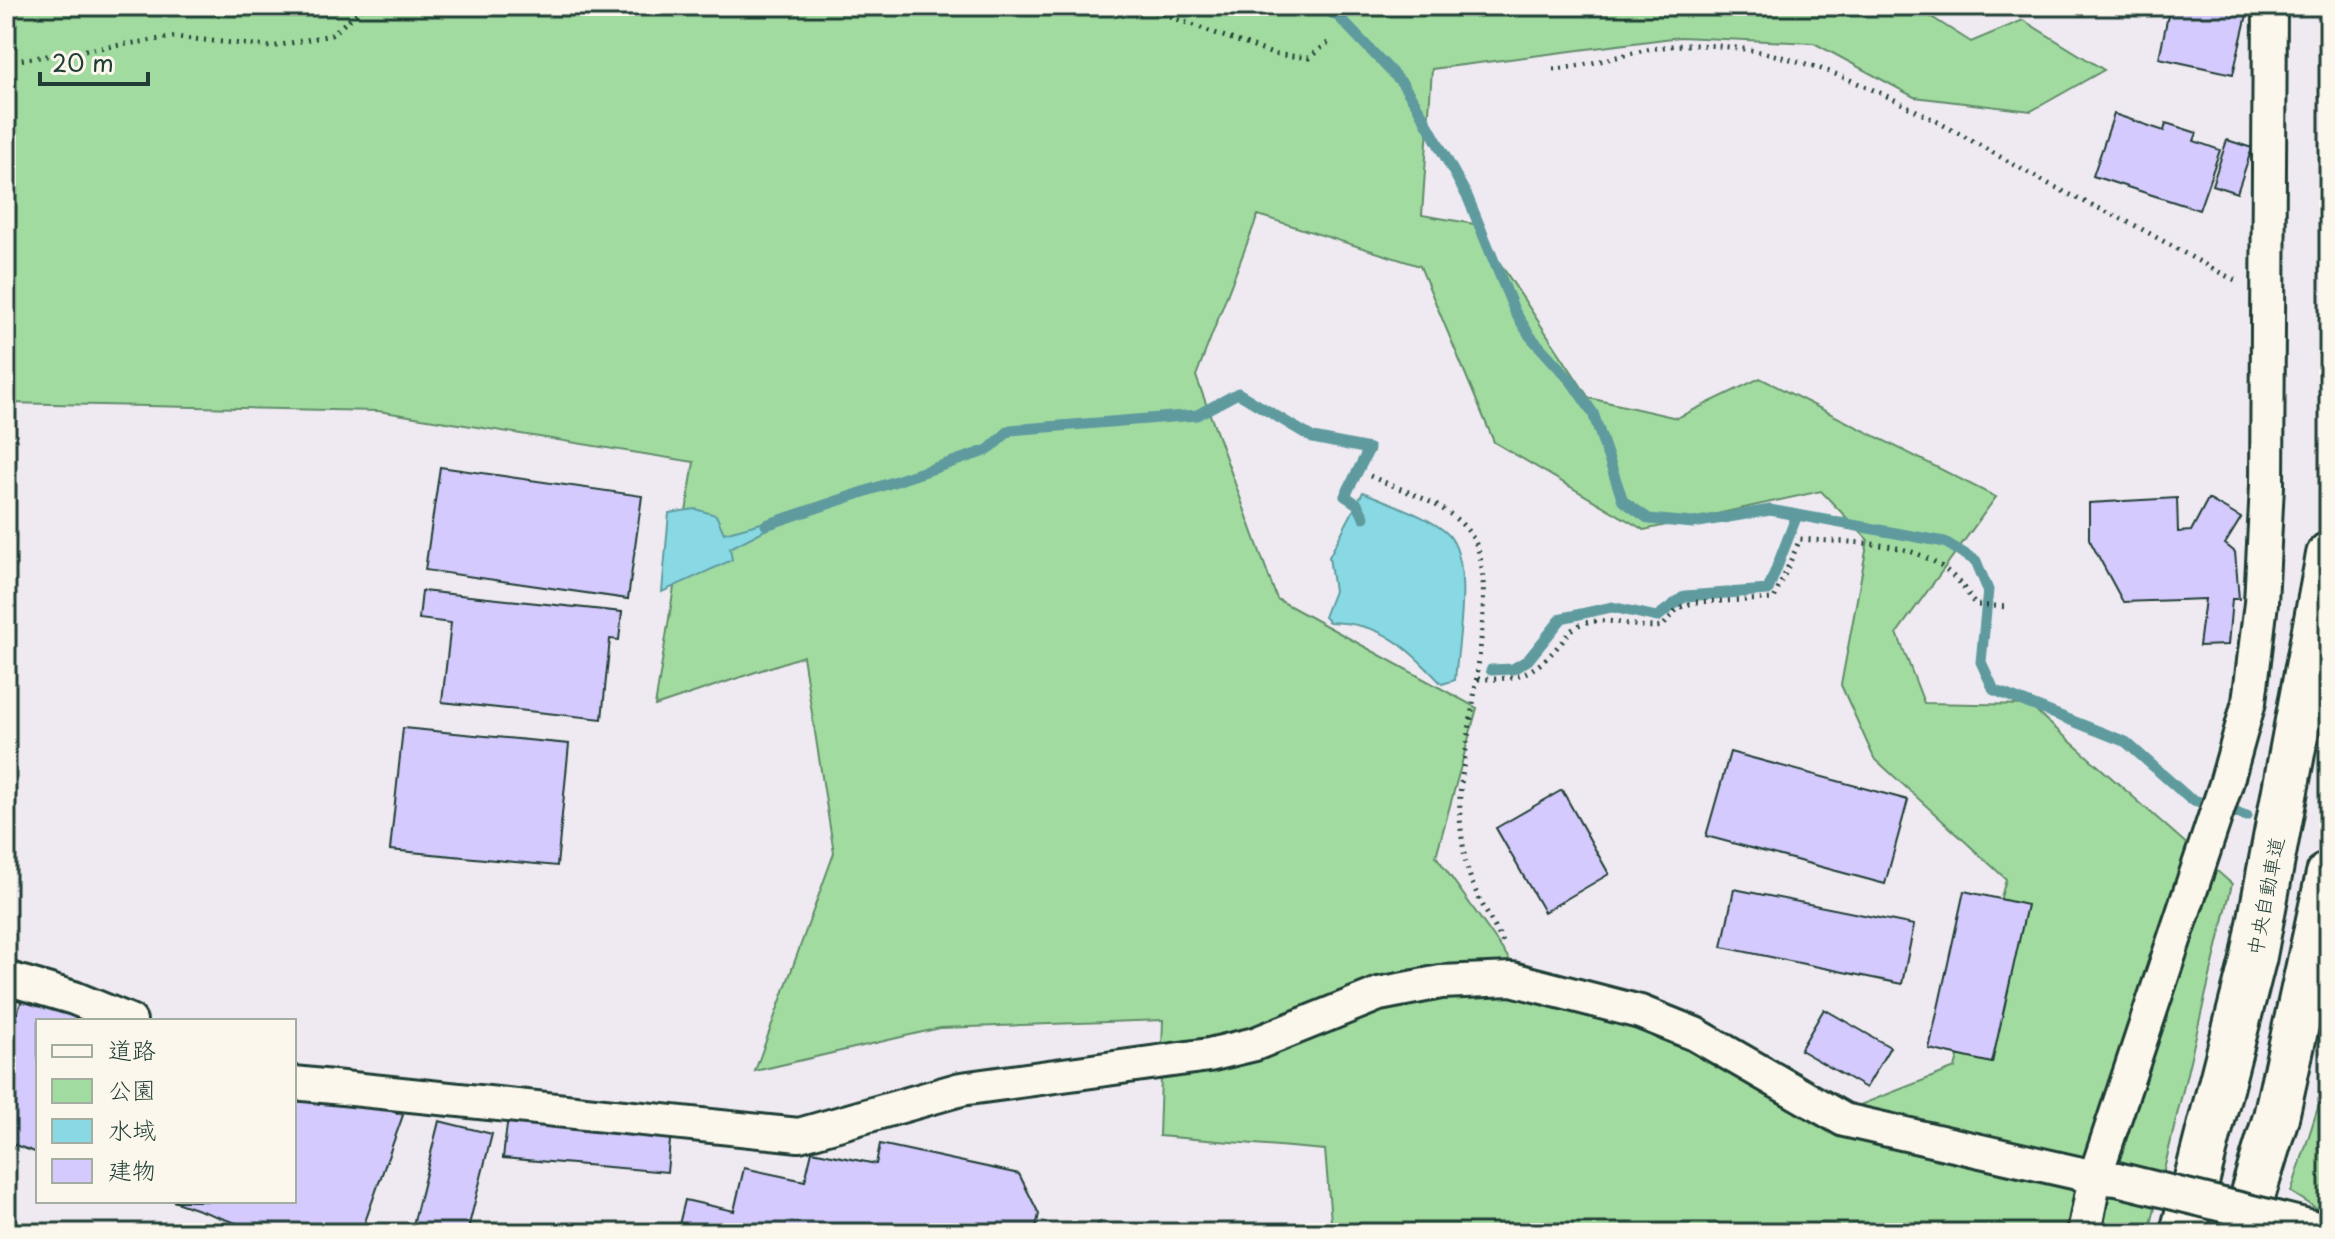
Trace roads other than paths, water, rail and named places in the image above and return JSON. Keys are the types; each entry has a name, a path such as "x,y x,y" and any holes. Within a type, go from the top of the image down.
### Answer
{"highway":[{"name":"中央自動車道","path":"2183,1233 2254,956 2329,555"},
{"path":"2241,1233 2276,1117 2329,874"}],"street":[{"path":"2084,1233 2106,1178 2249,702 2261,603 2267,485 2270,6"},
{"path":"6,978 74,998 125,1019"},
{"path":"296,1083 799,1135 961,1089 1209,1055 1255,1044 1379,994 1441,982 1516,980 1640,1012 1695,1034 1844,1120 2329,1231"}],"water":[{"path":"1363,492 1435,524 1451,538 1461,568 1462,586 1455,680 1442,684 1404,648 1379,632 1348,623 1329,622 1324,617 1334,591 1329,557"},
{"path":"695,509 716,515 724,533 765,522 767,529 730,548 732,560 662,592 669,513"}],"waterway":[{"path":"1320,6 1339,17 1402,83 1419,109 1468,198 1515,312 1530,336 1571,381 1593,413 1623,501 1649,519 1693,523 1770,510 1945,542 1976,561 1988,590 1981,662 1994,690 2126,742 2190,799 2247,816"},
{"path":"766,525 988,450 1010,430 1197,415 1238,393 1313,438 1369,449 1345,496 1357,504 1364,517"},
{"path":"1491,670 1513,669 1528,660 1562,618 1612,607 1657,617 1685,596 1768,590 1797,515"}]}
